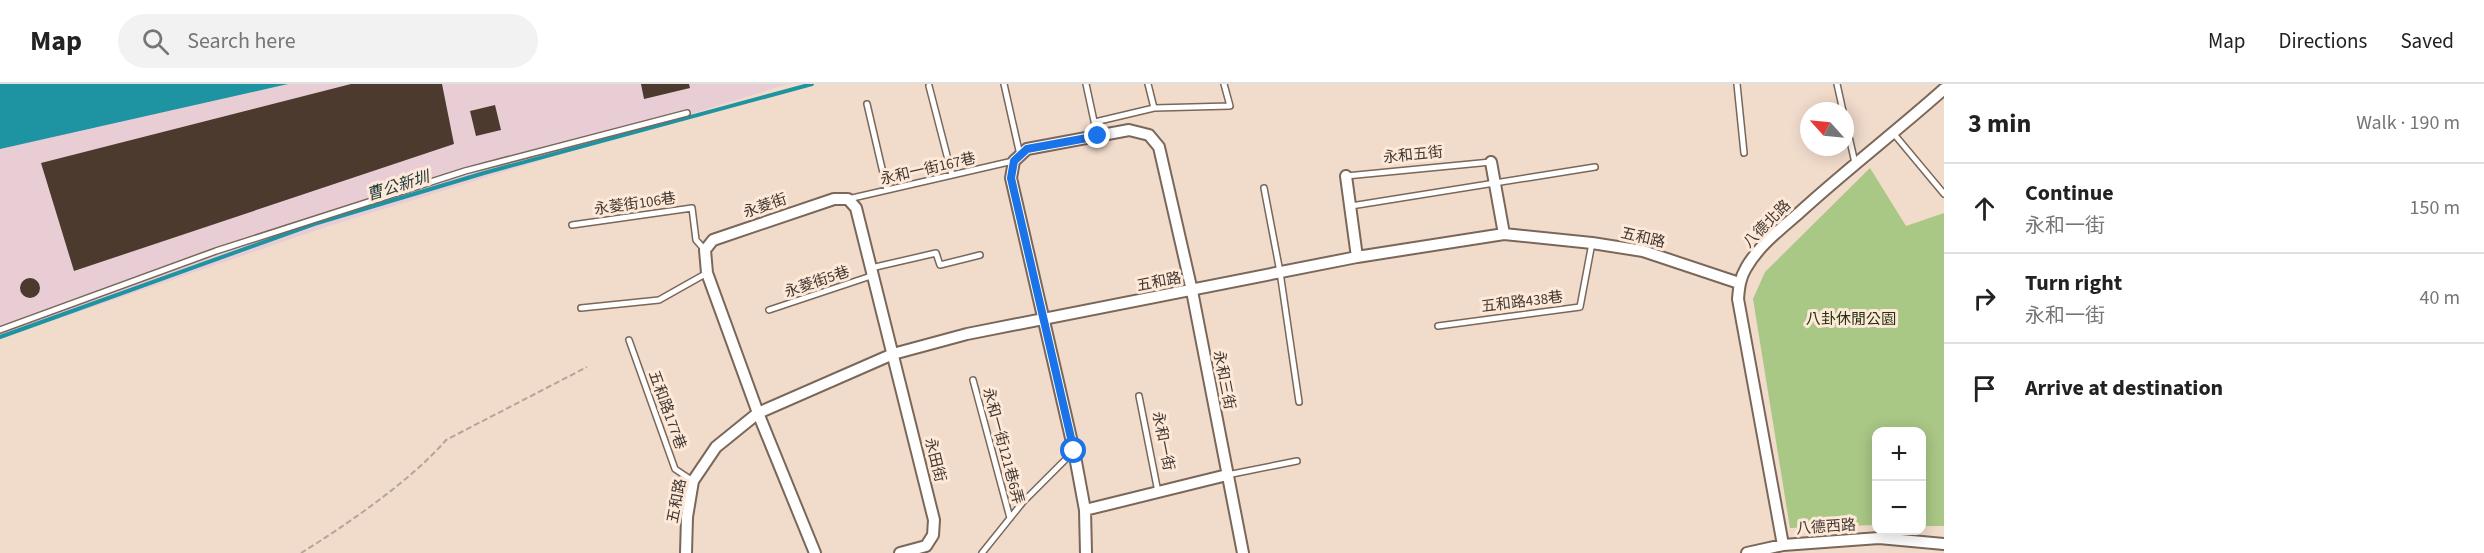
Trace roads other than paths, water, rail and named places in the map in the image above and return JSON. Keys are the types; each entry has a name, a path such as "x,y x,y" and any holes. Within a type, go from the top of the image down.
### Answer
{"street":[{"name":"八德北路","path":"1739,283 1746,267 1764,244 1855,163 1894,134 1944,89"},
{"path":"1086,553 1085,510 1074,451 1011,178 1017,158 1027,149 1129,130 1149,135 1159,147 1192,291"},
{"name":"永和五街","path":"1491,162 1504,234"},
{"name":"永和五街","path":"1346,176 1352,206 1357,257"},
{"name":"永菱街","path":"705,250 713,240 834,199 848,199"},
{"path":"848,199 856,208 893,354"},
{"name":"五和路","path":"686,553 687,517 693,481 716,447 758,412 893,354 967,334 1357,257 1504,234 1643,251 1739,283"},
{"path":"705,250 707,273 758,412 815,553"},
{"path":"1739,283 1738,298 1784,549"},
{"name":"永和三街","path":"1192,291 1244,553"},
{"name":"永田街","path":"893,354 934,520 933,535 926,546 900,553"},
{"name":"永和一街","path":"1085,510 1227,475"},
{"name":"八德西路","path":"1747,553 1880,538 1944,544"}],"lane":[{"path":"1004,84 1017,158"},
{"path":"1086,84 1098,136"},
{"path":"1148,84 1154,108"},
{"path":"1095,122 1154,108 1230,106 1224,84"},
{"path":"1737,84 1744,153"},
{"path":"1838,84 1841,102"},
{"path":"929,86 952,175"},
{"path":"867,104 887,190"},
{"path":"0,330 216,251 442,179 687,113"},
{"path":"1894,134 1944,194"},
{"path":"1853,156 1855,163"},
{"name":"永和一街167巷","path":"848,199 1017,158"},
{"name":"永和五街","path":"1346,176 1491,162"},
{"path":"1352,206 1595,167"},
{"path":"1264,188 1280,272 1299,402"},
{"name":"永菱街106巷","path":"572,225 692,208 696,240 705,250"},
{"name":"五和路438巷","path":"1438,326 1580,307 1592,243"},
{"name":"永菱街5巷","path":"770,310 871,272 936,253 940,265 980,255"},
{"path":"581,308 659,300 707,273"},
{"name":"五和路177巷","path":"629,340 675,469 693,481"},
{"name":"永和一街121巷6弄","path":"973,380 1010,518"},
{"name":"永和一街","path":"1139,396 1158,492"},
{"path":"982,553 1010,518 1074,451"},
{"path":"1227,475 1297,461"}],"water":[{"path":"0,84 288,84 0,149"}],"waterway":[{"name":"曹公新圳","path":"0,337 314,224 484,173 812,84"}],"park label":[{"name":"八卦休閒公園","path":"1851,319"}]}
